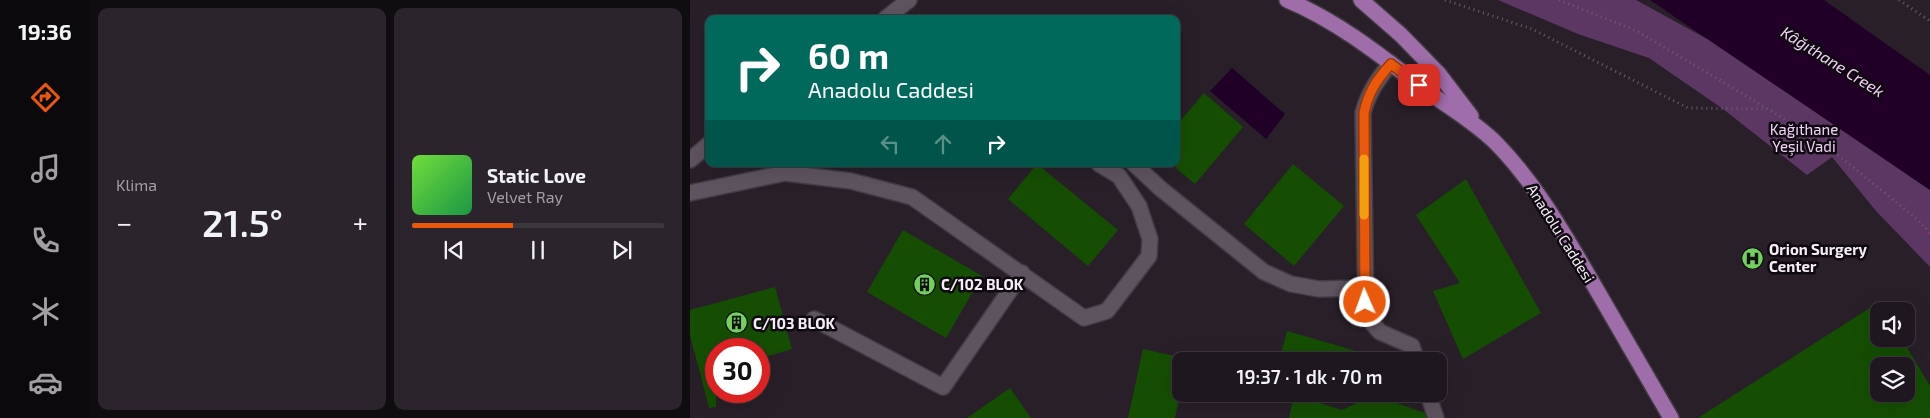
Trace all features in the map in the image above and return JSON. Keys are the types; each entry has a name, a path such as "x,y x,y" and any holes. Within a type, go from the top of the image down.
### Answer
{"main road":[{"name":"Anadolu Caddesi","path":"1287,0 1333,24 1479,127 1525,177 1556,220 1671,418"},
{"path":"1360,0 1401,35 1439,74 1479,127"}],"street":[{"path":"890,15 909,0"},
{"path":"1391,64 1378,78 1367,98 1364,113 1366,316 1380,332 1412,346 1414,352"},
{"path":"690,160 705,147"},
{"path":"690,193 785,173 850,181 912,197 1084,318 1107,311 1149,256 1150,239 1140,206 1119,176 1104,167"},
{"path":"1137,167 1161,189 1264,272 1291,284 1319,289 1365,288"},
{"path":"814,319 943,387 1022,273"},
{"path":"1431,402 1436,418"}],"path":[{"path":"1445,0 1532,29 1688,108 1768,109"},
{"path":"1559,0 1637,31 1768,109 1823,144 1917,219 1930,233"},
{"path":"1899,0 1930,21"}],"green space":[{"name":"Kağıthane Yeşil Vadi","path":"1498,0 1636,0 1709,40 1930,190 1930,267 1876,211 1832,157 1807,175 1723,109 1649,58 1578,34"}],"water":[{"name":"Kâğıthane Creek","path":"1650,0 1824,0 1930,75 1930,190"},
{"path":"1232,68 1285,114 1266,139 1210,91"}],"building":[{"path":"1204,93 1243,127 1195,184 1176,168 1180,167 1180,121"},
{"path":"1293,164 1344,206 1294,266 1244,224"},
{"path":"1035,167 1041,167 1118,230 1088,266 1008,199"},
{"path":"1466,179 1541,313 1463,359 1433,291 1460,283 1416,215"},
{"name":"C/102 BLOK","path":"903,230 982,276 946,338 867,292"},
{"name":"C/103 BLOK","path":"775,287 792,349 770,356 770,338 705,338 705,393 690,335 690,310"},
{"path":"1870,308 1870,347 1907,347 1913,357 1870,357 1870,402 1915,402 1915,361 1930,386 1930,418 1698,418"},
{"path":"1287,331 1360,352 1281,352"},
{"path":"1143,349 1172,355 1172,402 1178,402 1175,418 1128,418"},
{"path":"1010,388 1031,418 967,418"},
{"path":"1292,402 1316,402 1342,410 1359,402 1394,402 1425,413 1426,418 1289,418"},
{"name":"C/103 BLOK","path":"708,403 716,403 716,407 709,408"}],"slow traffic":[{"path":"1364,159 1364,215"}],"place":[{"name":"Orion Surgery Center","path":"1753,258"},
{"name":"C/102 BLOK","path":"925,284"},
{"name":"C/103 BLOK","path":"737,323"}],"route":[{"path":"1365,302 1364,113 1367,98 1378,78 1391,64 1419,85"}]}
